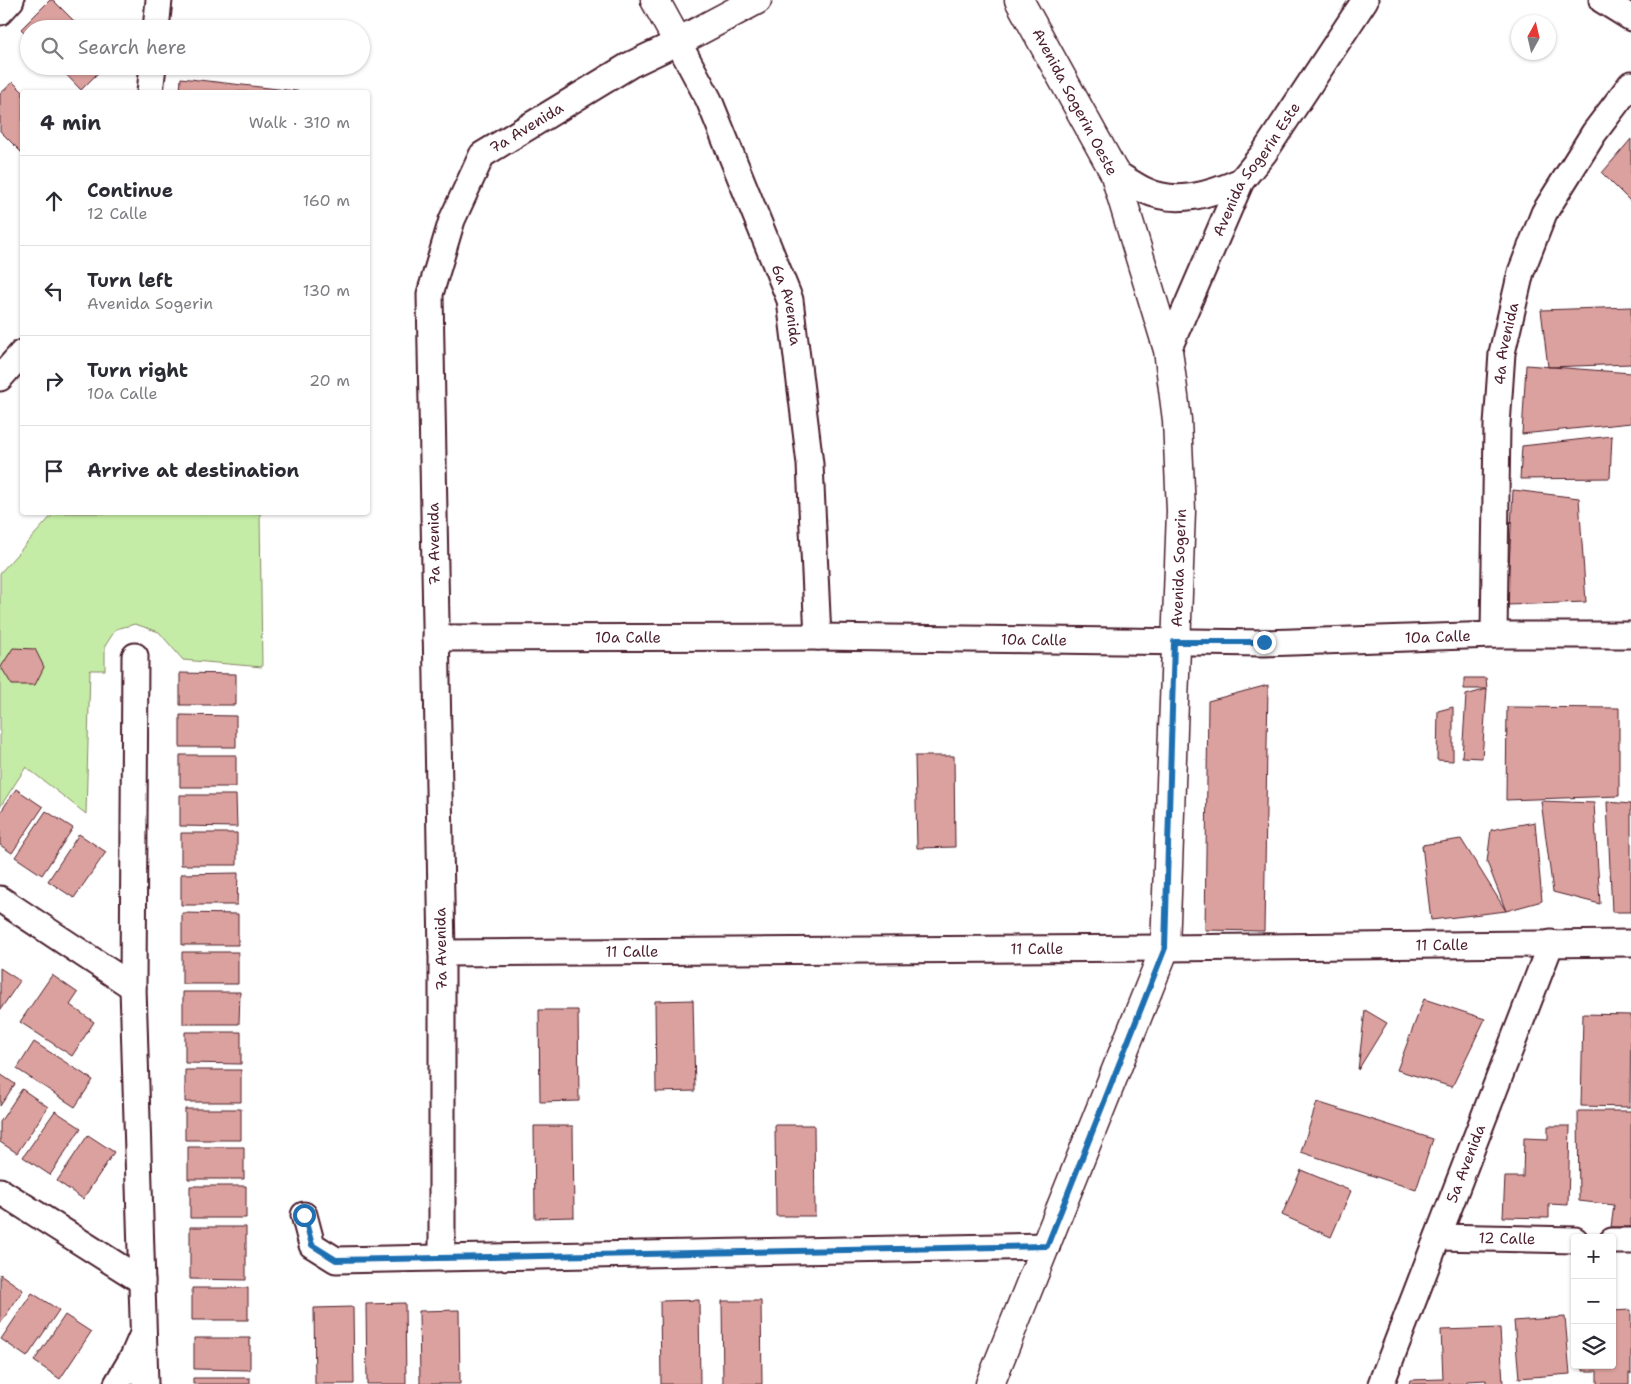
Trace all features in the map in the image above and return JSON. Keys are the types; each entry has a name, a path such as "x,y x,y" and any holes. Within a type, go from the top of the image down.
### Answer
{"street":[{"path":"0,12 11,0"},
{"path":"157,20 159,0"},
{"name":"6a Avenida","path":"654,0 709,100 790,300 810,464 818,637"},
{"name":"7a Avenida","path":"442,1258 442,953 430,294 452,220 482,156 630,65 757,0"},
{"name":"Avenida Sogerin Oeste","path":"1019,0 1114,172 1168,350"},
{"name":"Avenida Sogerin Este","path":"1168,350 1241,181 1264,153 1365,0"},
{"path":"1602,0 1631,18"},
{"path":"150,90 152,75"},
{"name":"4a Avenida","path":"1494,635 1497,424 1502,354 1521,272 1544,213 1594,134 1631,84"},
{"path":"1114,172 1145,191 1179,198 1209,195 1241,181"},
{"name":"Avenida Sogerin","path":"990,1384 1165,948 1174,642 1181,511 1177,420 1168,350"},
{"path":"0,378 20,355"},
{"name":"10a Calle","path":"436,638 818,637 1264,642 1494,635 1631,635"},
{"path":"135,656 133,987 145,1330 145,1384"},
{"path":"0,900 133,987"},
{"name":"11 Calle","path":"442,953 1165,948 1631,942"},
{"name":"5a Avenida","path":"1380,1384 1551,944"},
{"path":"0,1191 142,1281"},
{"path":"304,1215 312,1245 336,1260 1047,1246"},
{"name":"12 Calle","path":"1438,1237 1571,1240"},
{"path":"1616,1241 1631,1241"},
{"path":"117,1384 133,1357 145,1330"}],"green space":[{"path":"52,515 260,515 262,667 183,660 159,632 135,624 116,629 105,646 105,670 90,670 86,814 26,767 0,807 0,573"}],"building":[{"path":"50,0 53,0 73,20 30,20"},
{"path":"67,75 96,75 81,90"},
{"path":"181,78 286,90 180,90"},
{"path":"13,82 21,90 20,151 0,131 0,94"},
{"path":"1631,139 1631,202 1602,173"},
{"path":"1631,307 1631,364 1548,367 1541,310"},
{"path":"1526,365 1631,373 1631,423 1522,434"},
{"path":"1612,436 1610,478 1520,479 1522,446"},
{"path":"1513,490 1579,498 1586,602 1507,605"},
{"path":"13,648 35,649 44,667 35,685 12,685 1,667"},
{"path":"180,673 236,674 236,705 180,705"},
{"path":"1464,678 1486,678 1487,689 1464,689"},
{"path":"1268,685 1264,931 1205,930 1208,701"},
{"path":"1487,689 1482,758 1462,757 1466,695"},
{"path":"1453,707 1453,761 1437,760 1438,711"},
{"path":"1507,707 1619,708 1619,796 1506,800"},
{"path":"180,715 236,716 236,747 180,747"},
{"path":"180,755 236,755 236,787 180,787"},
{"path":"915,756 954,756 955,847 917,848"},
{"path":"16,789 43,807 12,853 0,845 0,813"},
{"path":"180,795 236,795 237,827 180,826"},
{"path":"1541,801 1594,803 1600,904 1553,892"},
{"path":"1607,802 1631,804 1631,912 1612,912"},
{"path":"46,811 73,828 42,875 15,857"},
{"path":"1535,822 1542,901 1506,911 1487,862 1491,830"},
{"path":"181,833 237,833 237,865 181,865"},
{"path":"79,834 106,852 74,898 48,881"},
{"path":"1461,839 1506,911 1431,920 1422,845"},
{"path":"238,873 237,905 181,905 181,874"},
{"path":"182,913 238,914 238,945 182,945"},
{"path":"182,952 238,952 238,984 182,984"},
{"path":"0,968 20,981 0,1010"},
{"path":"52,975 78,993 70,1005 94,1022 72,1056 20,1022"},
{"path":"183,992 240,992 239,1024 183,1024"},
{"path":"1424,999 1485,1019 1452,1087 1397,1070"},
{"path":"693,1000 695,1091 656,1092 655,1001"},
{"path":"539,1010 578,1010 579,1101 540,1102"},
{"path":"1365,1010 1387,1023 1358,1070"},
{"path":"1583,1014 1631,1015 1630,1107 1581,1106"},
{"path":"185,1032 241,1032 241,1064 185,1063"},
{"path":"34,1042 93,1080 75,1107 17,1069"},
{"path":"185,1070 241,1070 241,1102 185,1102"},
{"path":"0,1074 15,1084 0,1106"},
{"path":"22,1089 48,1107 17,1153 0,1142 0,1122"},
{"path":"1317,1102 1433,1139 1416,1190 1301,1152"},
{"path":"185,1109 241,1109 241,1140 185,1140"},
{"path":"55,1111 81,1128 50,1175 23,1157"},
{"path":"1578,1111 1631,1111 1631,1227 1611,1227 1614,1205 1579,1201"},
{"path":"775,1125 814,1125 815,1216 776,1216"},
{"path":"534,1126 573,1126 574,1217 535,1218"},
{"path":"1548,1126 1570,1126 1568,1205 1549,1204 1549,1218 1503,1217 1505,1177 1523,1177 1524,1138 1548,1139"},
{"path":"88,1135 114,1152 83,1199 57,1181"},
{"path":"188,1147 244,1147 244,1179 188,1179"},
{"path":"1301,1170 1351,1191 1331,1237 1282,1215"},
{"path":"190,1186 246,1186 246,1218 190,1218"},
{"path":"190,1227 246,1227 246,1280 190,1279"},
{"path":"0,1274 23,1290 0,1324"},
{"path":"192,1288 248,1288 248,1320 192,1320"},
{"path":"32,1293 59,1310 27,1357 1,1339"},
{"path":"699,1300 700,1384 661,1384 660,1301"},
{"path":"722,1301 761,1301 762,1384 723,1384"},
{"path":"405,1303 406,1384 367,1384 366,1304"},
{"path":"353,1307 354,1384 315,1384 314,1308"},
{"path":"459,1310 460,1384 420,1384 419,1311"},
{"path":"1631,1310 1631,1374 1629,1373 1629,1384 1597,1384 1597,1371 1583,1371 1583,1369 1616,1369 1616,1311"},
{"path":"65,1315 91,1332 60,1379 34,1361"},
{"path":"1565,1317 1570,1374 1519,1378 1514,1321"},
{"path":"1500,1328 1503,1384 1486,1384 1486,1380 1467,1381 1466,1384 1409,1384 1410,1380 1443,1379 1441,1330"},
{"path":"194,1338 250,1338 250,1370 194,1369"},
{"path":"193,1378 250,1378 250,1384 193,1384"}],"route":[{"path":"304,1215 312,1245 336,1260 1047,1246 1165,948 1174,642 1264,642"}]}
